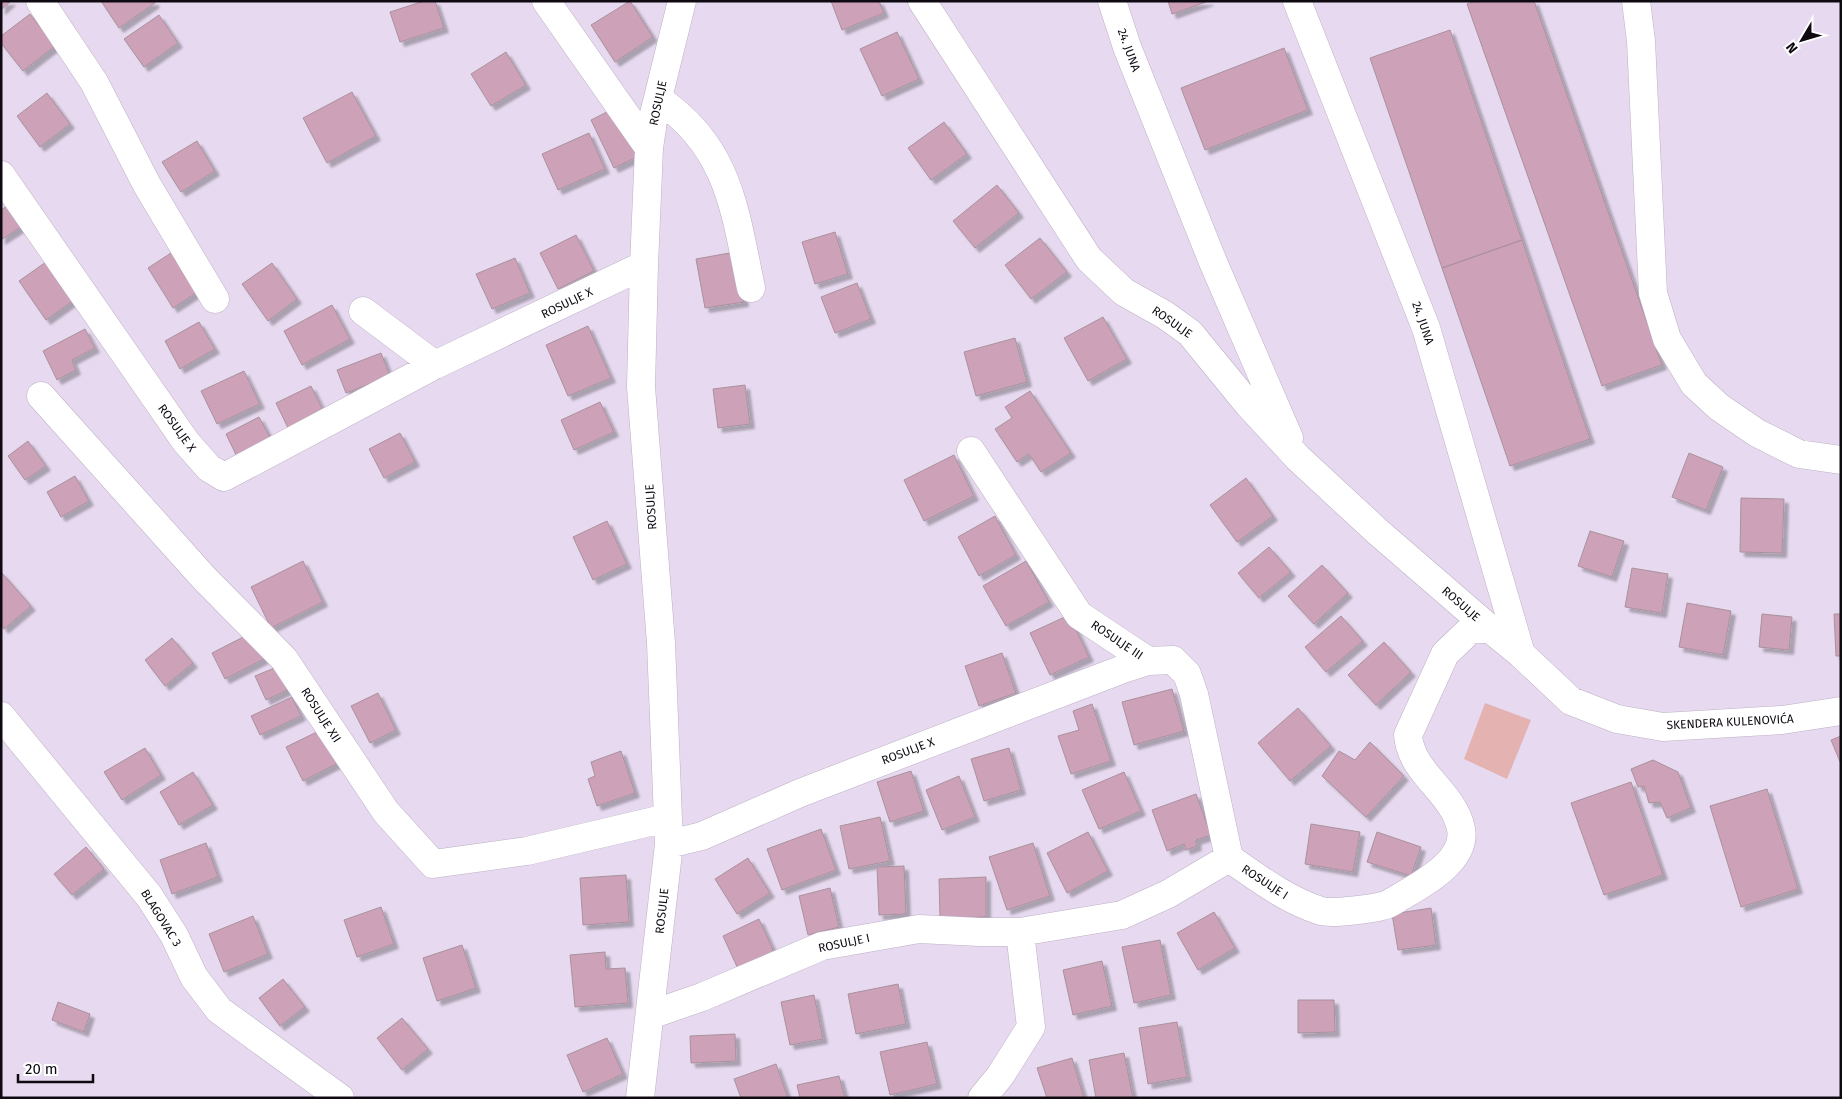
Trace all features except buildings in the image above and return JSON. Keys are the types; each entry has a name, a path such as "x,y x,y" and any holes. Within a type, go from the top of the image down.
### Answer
{"street":[{"path":"40,1 94,82 147,185 216,299"},
{"path":"546,1 649,148"},
{"name":"ROSULJE","path":"650,1015 668,831 661,643 641,386 644,265 649,148 658,99 682,1"},
{"name":"ROSULJE","path":"922,1 1089,259 1124,292 1165,315 1190,333 1248,404 1298,458 1378,532 1489,628"},
{"name":"24. JUNA","path":"1112,1 1127,47 1213,262 1298,458"},
{"name":"24. JUNA","path":"1297,1 1426,328 1521,654"},
{"path":"1636,1 1641,41 1653,294 1667,339 1694,384 1719,407 1757,433 1799,454 1841,460"},
{"path":"658,99 676,111 712,152 732,198 751,288"},
{"name":"ROSULJE X","path":"1,175 186,442 209,468 224,477 435,365 644,265"},
{"path":"363,311 435,365"},
{"name":"ROSULJE XII","path":"40,396 204,578 284,659 386,812 433,864 668,831"},
{"name":"ROSULJE III","path":"972,450 1079,615 1148,661 1173,660 1187,674 1194,694 1229,858"},
{"path":"1489,628 1521,654"},
{"name":"ROSULJE I","path":"650,1015 702,998 822,946 919,929 1020,932 1122,915 1168,894 1229,858 1283,895 1324,911 1383,906 1437,876 1461,845 1462,830 1452,805 1426,776 1409,747 1408,735 1444,654 1470,630 1489,628"},
{"name":"SKENDERA KULENOVIĆA","path":"1521,654 1571,701 1617,719 1664,726 1782,720 1841,711"},
{"name":"ROSULJE X","path":"668,831 702,836 800,793 1148,661"},
{"name":"BLAGOVAC 3","path":"1,716 149,896 174,934 194,977 219,1010 340,1098"},
{"path":"982,1098 1000,1076 1032,1027 1020,932"},
{"path":"640,1098 650,1015"}],"shaded area":[{"path":"1485,703 1531,720 1507,779 1464,759"}]}
